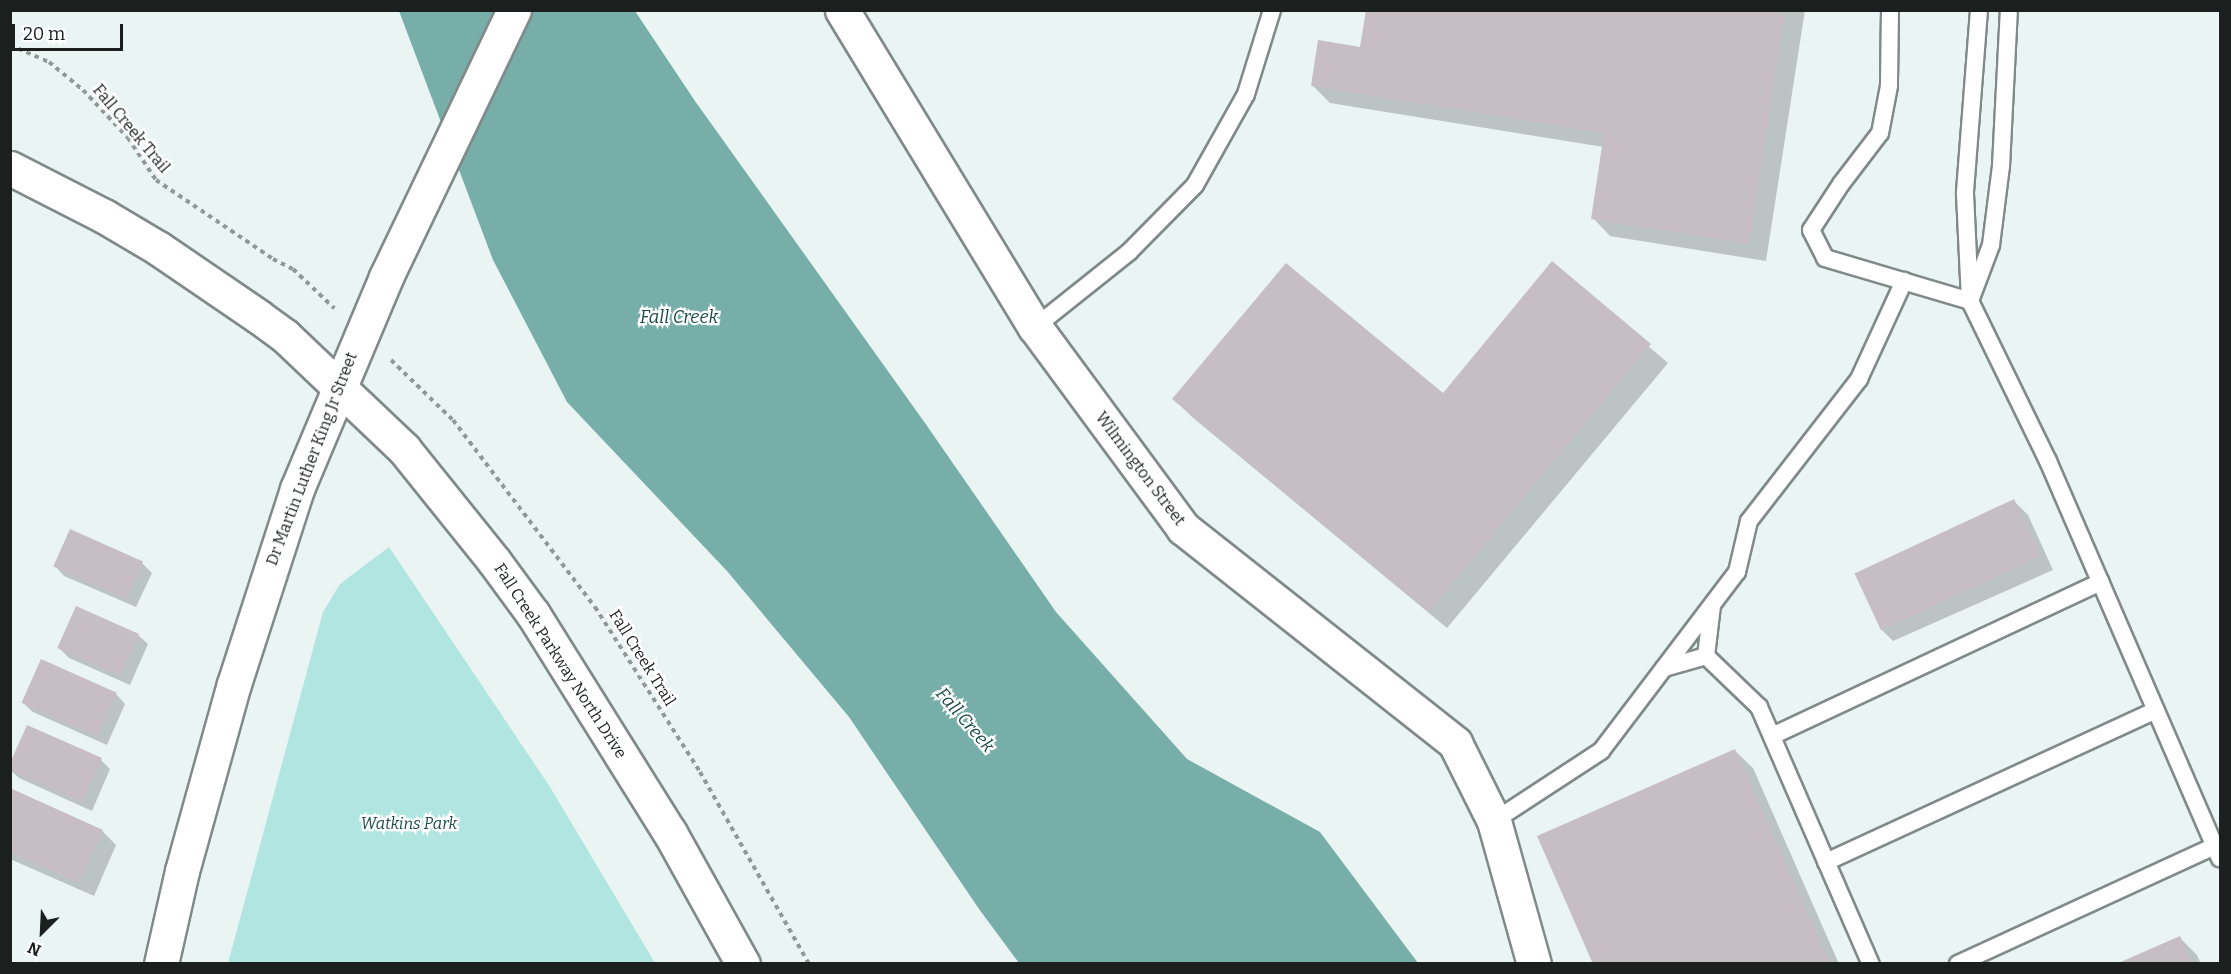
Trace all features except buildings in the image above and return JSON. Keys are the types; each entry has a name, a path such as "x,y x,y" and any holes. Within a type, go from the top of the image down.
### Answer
{"street":[{"name":"Dr Martin Luther King Jr Street","path":"161,963 182,871 263,589 297,489 386,277 514,10"},
{"name":"Wilmington Street","path":"842,10 1035,327 1183,528 1455,743 1494,820 1534,963"},
{"name":"Fall Creek Parkway North Drive","path":"10,168 63,193 158,248 285,336 404,449 495,561 533,614 664,824 743,963"}],"lane":[{"path":"1035,327 1129,252 1195,185 1246,94 1272,10"},
{"path":"1890,10 1889,86 1880,134 1811,230 1825,258 1971,301"},
{"path":"1958,963 2218,852 2048,462 1971,301 1965,194 1979,10"},
{"path":"1971,301 1991,245 2001,166 2009,10"},
{"path":"1494,820 1601,751 1737,572 1749,521 1859,379 1904,281"},
{"path":"1772,736 2101,582"},
{"path":"1706,656 1712,605"},
{"path":"1706,656 1759,707 1870,963"},
{"path":"1664,668 1706,656"},
{"path":"1826,862 2156,710"}],"path":[{"name":"Fall Creek Trail","path":"10,45 49,62 83,90 128,138 156,180 273,259 293,269"},
{"name":"Fall Creek Trail","path":"422,388 488,464 596,607 700,772 809,963"}],"green space":[{"name":"Watkins Park","path":"389,547 550,787 655,963 228,963 323,612 340,584"}],"water":[{"name":"Fall Creek","path":"399,11 635,11 695,101 925,423 1056,612 1187,759 1320,832 1418,963 1019,963 979,909 849,717 727,571 567,402 493,260"}]}
